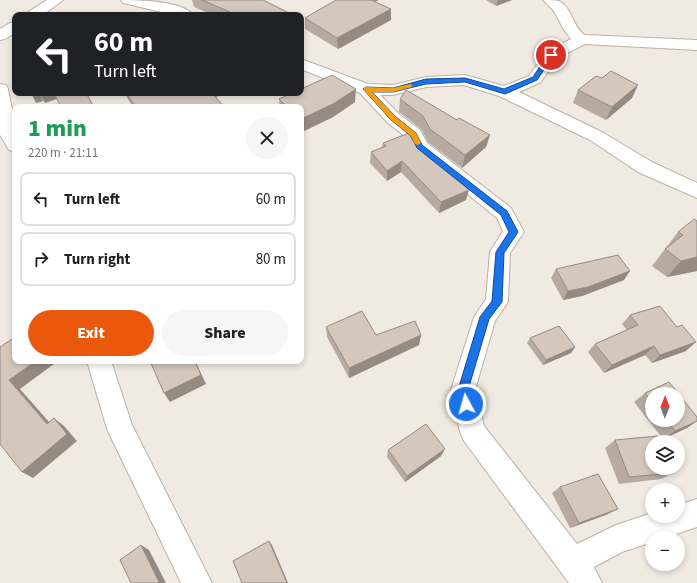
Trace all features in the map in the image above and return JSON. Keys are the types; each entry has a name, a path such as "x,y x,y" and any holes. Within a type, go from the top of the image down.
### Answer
{"street":[{"path":"38,12 56,0"},
{"path":"128,0 172,9 179,12"},
{"path":"550,0 560,8 571,32 575,36 582,39 697,45"},
{"path":"0,36 12,28"},
{"path":"505,92 535,79 551,55 582,39"},
{"path":"304,65 366,89 393,90 426,82 465,80 505,92 596,136 645,166 697,191"},
{"path":"0,89 8,134 12,141"},
{"path":"366,89 394,119 414,134 419,146 504,213 514,232 500,252 497,302 485,317 463,390 473,432 580,573 616,539 697,513"},
{"path":"100,364 120,429 197,583"}],"building":[{"path":"202,0 263,0 287,12 230,12"},
{"path":"336,0 371,0 391,9 337,38 305,18"},
{"path":"611,71 638,85 612,107 578,90 596,76 602,78"},
{"path":"332,75 356,89 333,104 304,118 304,104 284,104 279,99 286,96 304,96 304,88"},
{"path":"406,90 457,120 459,118 490,135 465,155 430,129 423,116 400,99"},
{"path":"56,96 88,96 92,104 60,104"},
{"path":"128,96 215,96 221,104 134,104"},
{"path":"409,133 413,141 450,169 469,190 441,202 402,161 387,171 371,152 386,146 383,143"},
{"path":"694,219 697,221 697,257 681,261 665,249 683,235 678,232"},
{"path":"618,255 630,271 588,287 568,291 556,269"},
{"path":"660,306 677,327 682,325 696,342 660,355 654,346 612,365 595,344 638,325 630,315"},
{"path":"362,311 376,335 415,321 421,335 349,368 326,327"},
{"path":"559,326 575,347 546,360 530,338"},
{"path":"12,339 12,364 32,364 9,380 47,424 54,418 67,434 22,472 0,444 0,347"},
{"path":"151,364 196,364 201,375 164,393"},
{"path":"669,382 673,387 658,387"},
{"path":"685,402 697,417 697,421 685,426"},
{"path":"426,424 445,449 407,476 388,450"},
{"path":"672,427 684,427 675,431"},
{"path":"645,437 645,475 652,475 629,477 615,440"},
{"path":"598,474 618,509 579,523 560,487"},
{"path":"269,541 287,583 242,583 233,561"},
{"path":"141,545 159,582 158,583 131,583 120,560"}],"slow traffic":[{"path":"410,86 393,90 366,89 394,119 414,134 418,143"}],"route":[{"path":"466,404 463,390 485,317 497,302 500,252 514,232 504,213 419,146 414,134 394,119 366,89 393,90 426,82 465,80 505,92 535,79 551,55"}]}
